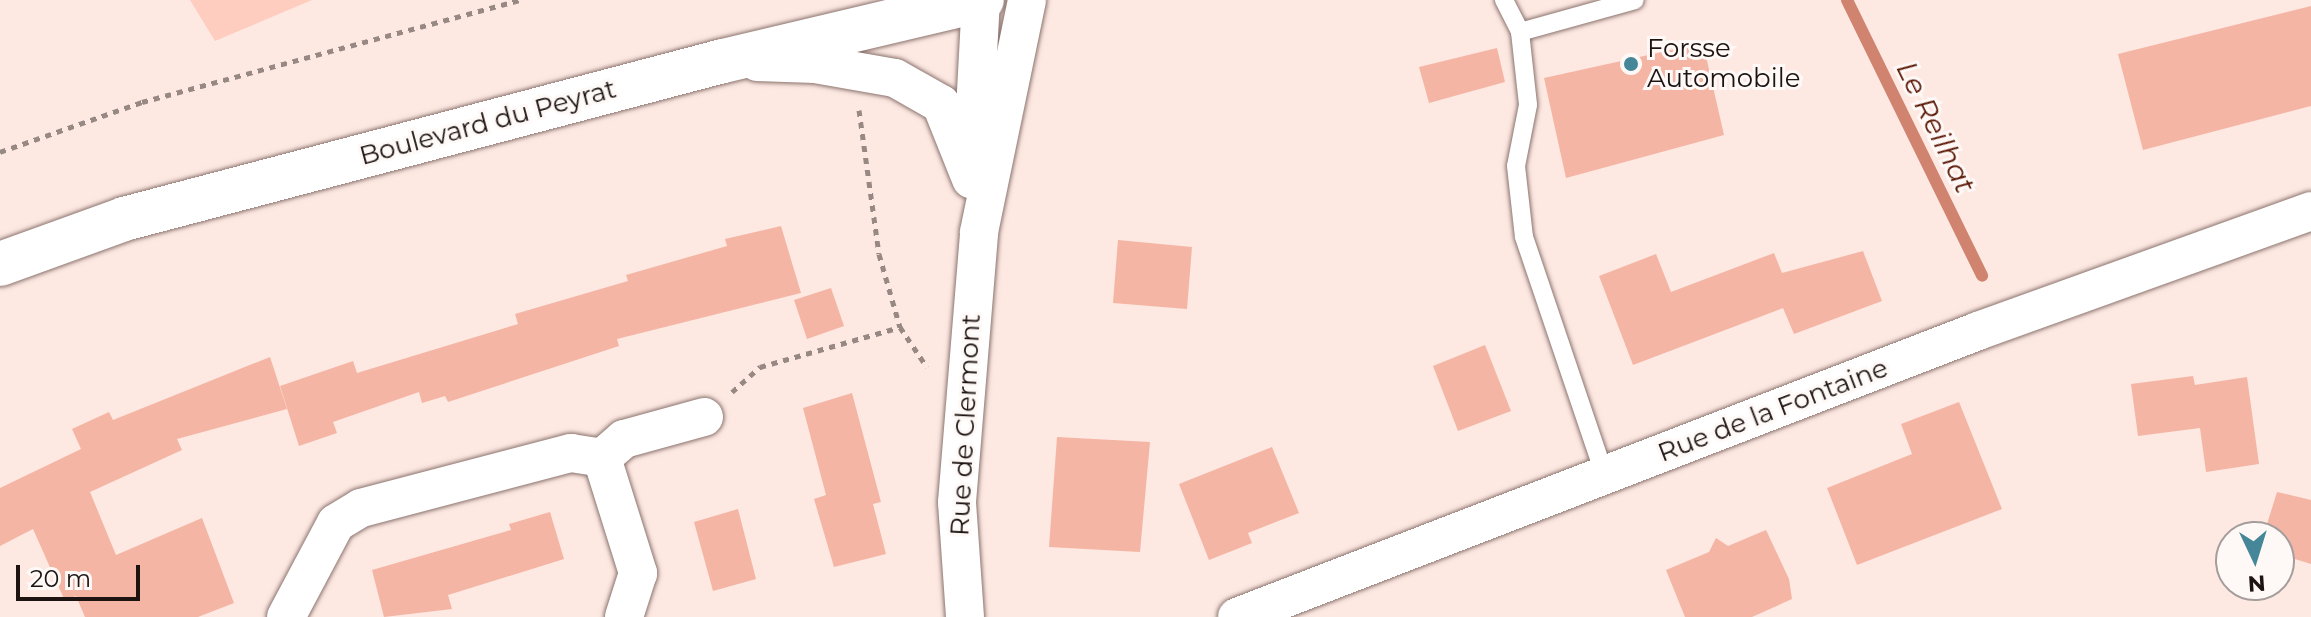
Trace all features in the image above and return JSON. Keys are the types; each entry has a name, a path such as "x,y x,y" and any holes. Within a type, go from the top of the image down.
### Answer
{"main road":[{"name":"Boulevard du Peyrat","path":"0,264 124,219 723,61 982,0"}],"street":[{"name":"Rue de Clermont","path":"979,232 971,179 982,0"},
{"name":"Rue de Clermont","path":"965,617 957,502 979,232 1027,0"},
{"name":"Rue de Clermont","path":"723,61 815,64 895,78 941,104 971,179"},
{"name":"Rue de la Fontaine","path":"1237,617 1978,331 2311,211"},
{"path":"286,617 336,523 361,508 571,453 602,458 624,439 704,417"},
{"path":"602,458 638,573 624,617"}],"lane":[{"path":"1504,0 1520,32 1528,105 1516,166 1524,237 1605,476"},
{"path":"1520,32 1635,0"}],"path":[{"path":"0,152 142,102 521,0"},
{"path":"859,109 879,254 900,327 965,409"},
{"path":"704,417 760,367 900,327"}],"shaded area":[{"path":"190,0 312,0 215,41"}],"building":[{"path":"2311,6 2311,106 2143,150 2118,54"},
{"path":"1703,43 1724,135 1566,178 1544,78"},
{"path":"1497,48 1505,82 1429,103 1419,67"},
{"path":"781,226 801,293 617,339 619,346 448,402 445,396 422,403 419,392 333,422 337,433 299,446 280,386 353,361 357,373 518,324 515,314 628,281 626,275 727,246 725,239"},
{"path":"1118,240 1192,247 1187,309 1113,303"},
{"path":"1863,251 1882,301 1794,334 1783,308 1633,365 1599,276 1656,254 1671,292 1774,253 1782,273"},
{"path":"831,288 844,326 807,339 794,300"},
{"path":"1485,345 1511,411 1458,431 1433,366"},
{"path":"270,357 287,409 177,439 182,450 90,492 116,555 202,518 234,603 198,617 85,617 76,596 65,601 33,529 0,546 0,488 81,449 72,429 109,412 113,420"},
{"path":"2193,376 2195,385 2247,377 2259,464 2206,472 2200,428 2138,436 2131,384"},
{"path":"852,393 881,502 873,504 886,554 834,567 814,499 826,495 803,408"},
{"path":"1959,402 2002,509 1857,565 1827,488 1912,454 1901,424"},
{"path":"1057,437 1150,442 1140,552 1049,547"},
{"path":"1272,447 1299,513 1248,533 1252,543 1209,560 1179,484"},
{"path":"2277,492 2311,500 2311,564 2295,559 2295,521 2268,521"},
{"path":"738,509 756,579 713,591 694,522"},
{"path":"550,512 564,559 448,595 452,609 384,617 372,570 511,530 509,524"},
{"path":"1766,530 1789,579 1792,599 1752,617 1685,617 1666,570 1709,552 1716,538 1728,546"}],"waterway":[{"name":"Le Reilhat","path":"1847,0 1982,276"}],"place":[{"name":"Forsse Automobile","path":"1631,64"}]}
